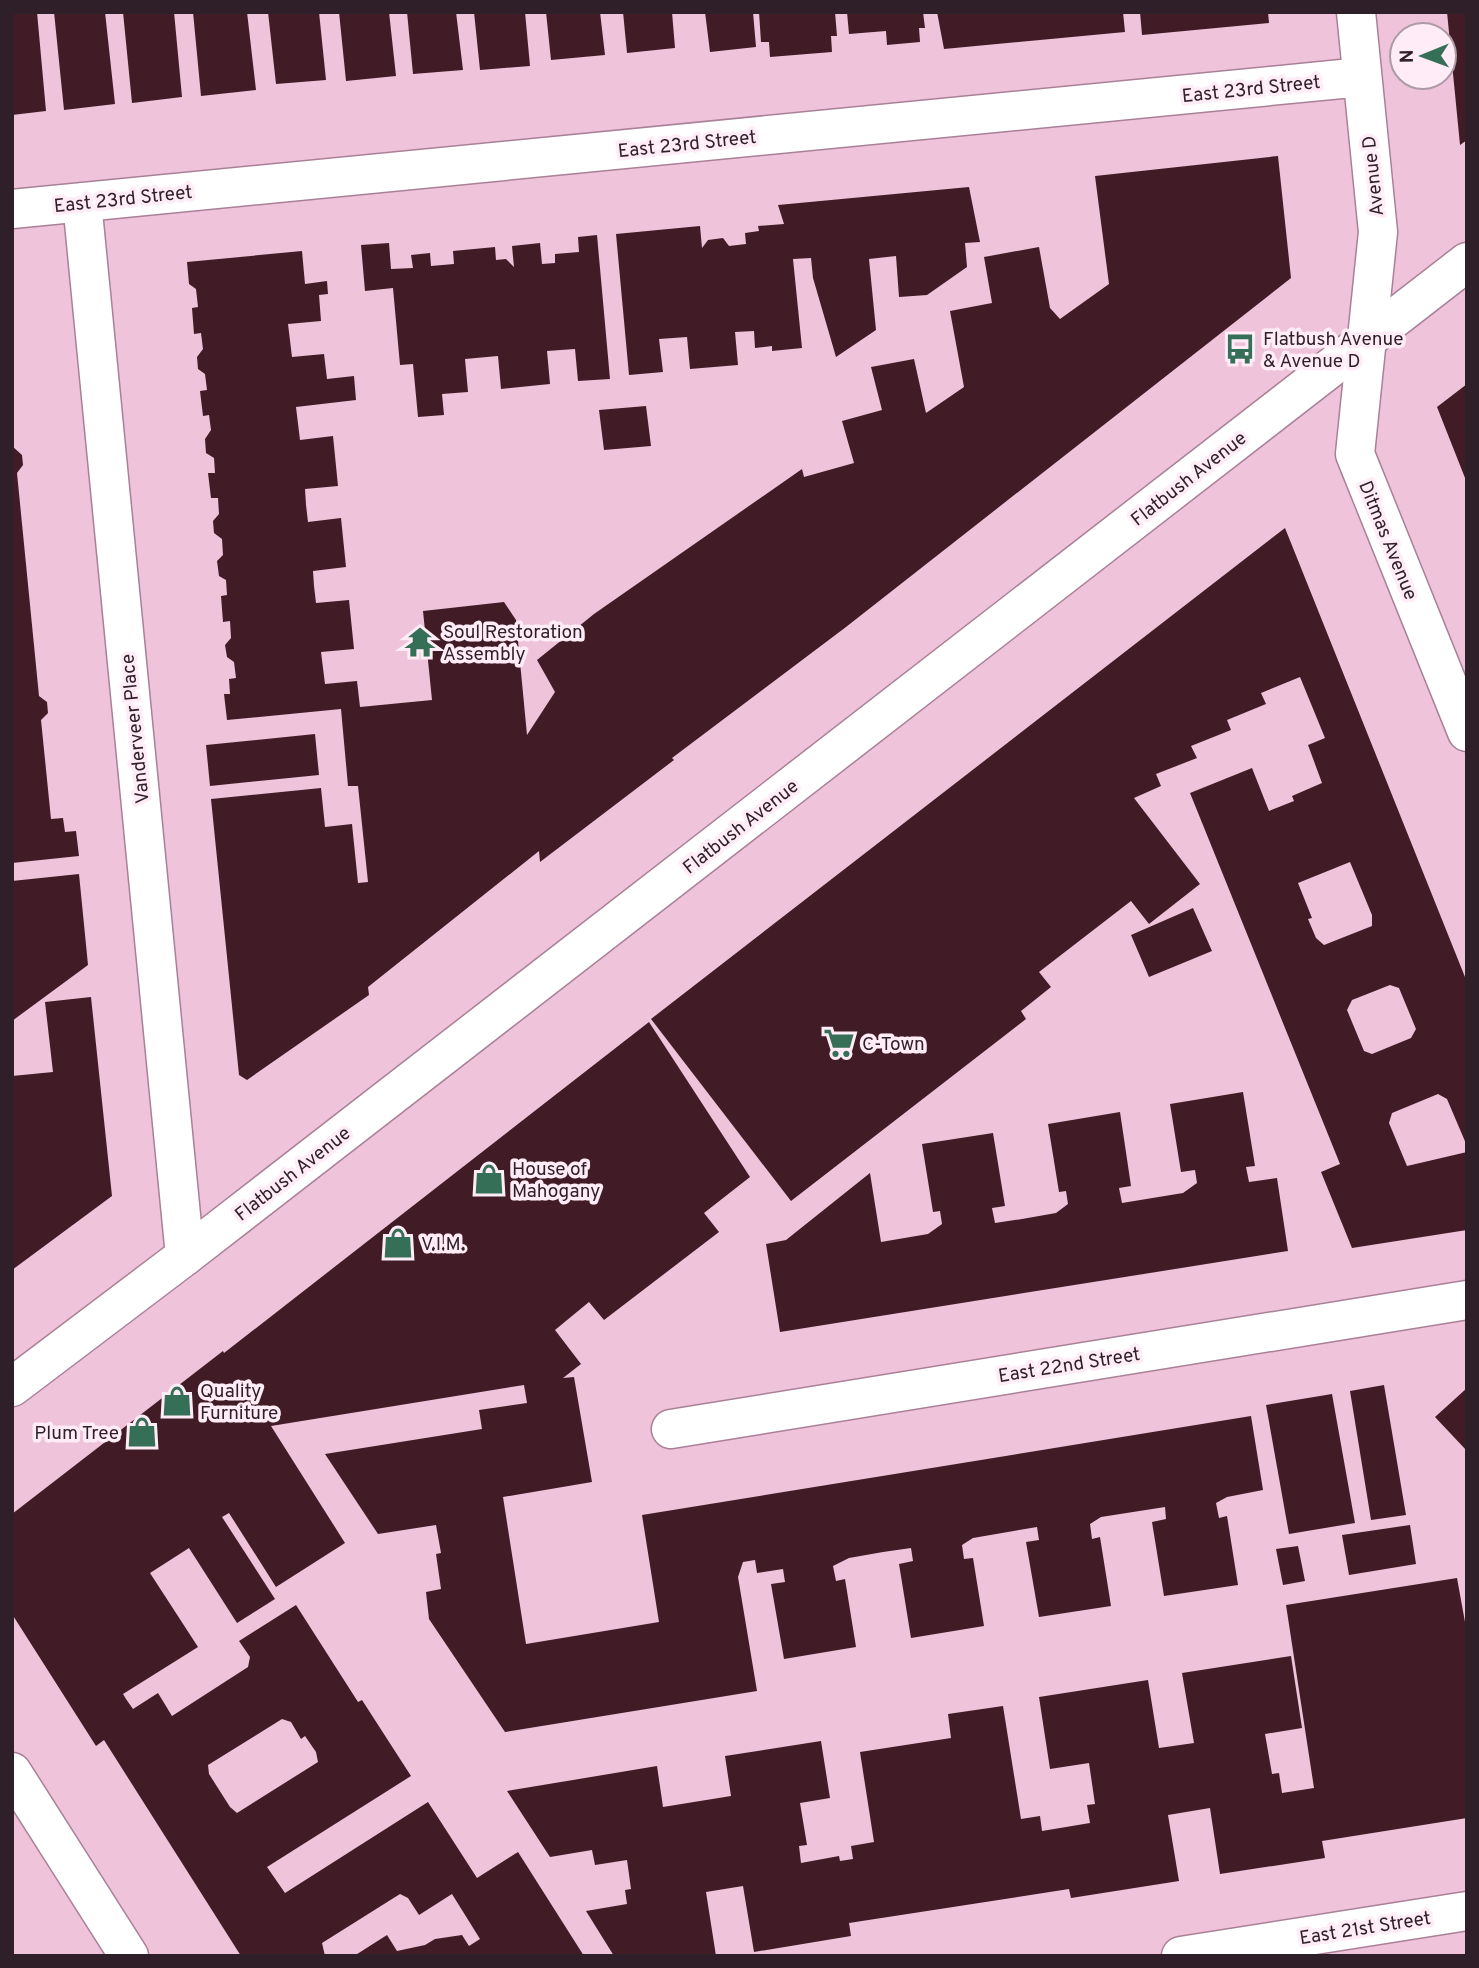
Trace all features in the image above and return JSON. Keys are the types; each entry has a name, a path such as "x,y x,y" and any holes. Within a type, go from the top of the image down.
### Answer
{"street":[{"name":"Avenue D","path":"1356,12 1378,232 1366,340"},
{"name":"East 23rd Street","path":"12,209 1362,77"},
{"name":"Vanderveer Place","path":"82,202 185,1256"},
{"name":"Flatbush Avenue","path":"12,1387 185,1256 1467,262"},
{"name":"Ditmas Avenue","path":"1366,340 1355,454 1460,697 1467,732"},
{"name":"East 22nd Street","path":"671,1429 1467,1300"},
{"path":"12,1772 129,1956"},
{"name":"East 21st Street","path":"1181,1956 1467,1910"}],"building":[{"path":"12,12 37,12 46,111 12,115"},
{"path":"54,12 105,12 115,104 64,110"},
{"path":"123,12 174,12 182,97 132,103"},
{"path":"193,12 247,12 256,90 201,96"},
{"path":"268,12 319,12 326,80 276,84"},
{"path":"339,12 389,12 396,76 346,81"},
{"path":"407,12 456,12 463,70 413,74"},
{"path":"474,12 525,12 530,66 480,70"},
{"path":"546,12 600,12 605,55 551,60"},
{"path":"623,12 672,12 675,48 627,53"},
{"path":"705,12 753,12 756,47 710,52"},
{"path":"759,12 835,12 837,36 831,36 832,52 770,57 769,42 761,42"},
{"path":"847,12 923,12 925,28 919,28 920,42 887,45 886,31 849,34"},
{"path":"937,12 1123,12 1125,32 944,49"},
{"path":"1140,12 1268,12 1269,23 1142,35"},
{"path":"1447,12 1467,12 1467,140 1460,145 1455,91 1458,91 1458,21 1448,21"},
{"path":"1278,156 1291,278 846,627 540,862 539,851 368,987 369,995 247,1080 239,1075 211,799 321,788 325,827 352,824 358,883 368,882 358,786 348,786 341,709 227,720 224,694 230,694 229,679 236,678 234,662 227,657 225,645 231,638 230,621 223,622 221,596 227,595 226,580 219,576 217,561 223,555 222,539 214,533 213,521 219,514 218,498 211,498 208,473 215,473 214,458 206,453 205,439 211,430 209,415 203,416 200,391 207,390 205,374 198,369 197,357 203,349 201,333 194,334 192,308 198,307 196,289 189,284 187,262 302,251 305,284 327,281 328,294 319,295 321,321 288,324 292,357 324,354 327,379 354,376 356,400 296,407 300,440 333,436 338,486 305,489 306,505 308,522 341,518 346,567 313,571 314,586 316,603 349,600 354,649 321,652 325,684 357,681 360,707 432,700 423,611 504,602 516,620 527,735 555,692 537,660 594,614 802,469 804,477 854,463 842,421 882,410 871,367 914,359 926,413 964,387 950,311 992,303 984,257 1039,247 1050,308 1060,319 1109,284 1095,176"},
{"path":"969,187 980,242 965,243 967,267 927,295 899,297 896,256 869,259 876,330 836,357 813,278 811,258 793,259 802,348 772,351 772,346 755,348 754,331 735,332 738,365 690,369 687,337 659,339 663,372 629,375 616,234 700,226 702,248 708,240 723,238 729,246 746,244 745,233 759,231 758,226 784,224 778,205"},
{"path":"597,235 610,379 578,381 575,349 547,351 550,384 501,389 498,356 465,359 468,392 442,394 444,415 418,417 413,364 400,365 393,288 365,291 361,245 389,243 391,269 413,268 411,255 430,253 431,266 454,264 453,251 495,247 496,260 506,259 514,267 512,246 540,243 542,264 555,263 555,254 579,252 578,237"},
{"path":"1467,384 1467,483 1437,407"},
{"path":"646,406 651,446 604,450 599,410"},
{"path":"12,446 22,455 23,465 17,473 39,696 47,702 48,713 41,720 51,819 63,818 65,832 76,831 79,856 12,863"},
{"path":"1285,528 1467,982 1467,1146 1447,1099 1438,1094 1392,1113 1389,1123 1407,1166 1467,1152 1467,1230 1352,1248 1321,1172 1340,1164 1190,793 1252,768 1269,811 1294,801 1292,796 1322,783 1308,745 1325,738 1300,677 1261,693 1266,704 1227,720 1231,730 1191,746 1197,758 1156,774 1161,786 1134,798 1200,884 1149,924 1131,901 1039,972 1051,987 1021,1011 1026,1019 791,1201 651,1019","holes":["1350,862 1372,915 1372,926 1324,945 1316,938 1308,919 1312,918 1298,883","1390,985 1399,988 1416,1029 1411,1038 1372,1054 1364,1051 1347,1010 1352,1000"]},
{"path":"315,734 319,775 210,786 206,745"},
{"path":"79,874 88,965 12,1021 12,881"},
{"path":"1193,908 1212,951 1149,977 1131,935"},
{"path":"91,997 112,1196 12,1270 12,1076 53,1072 45,1002"},
{"path":"649,1022 750,1177 704,1213 719,1232 604,1320 589,1302 555,1330 581,1364 563,1378 574,1377 592,1482 503,1497 526,1644 659,1622 642,1515 1251,1416 1263,1490 1227,1497 1216,1503 1219,1518 1227,1516 1238,1585 1164,1596 1152,1522 1166,1519 1165,1507 1101,1517 1090,1524 1092,1539 1100,1537 1111,1606 1039,1617 1026,1542 1039,1540 1037,1527 973,1538 962,1545 964,1559 973,1558 984,1626 911,1638 899,1564 913,1561 911,1548 883,1552 849,1558 833,1566 836,1581 845,1579 856,1647 784,1659 771,1584 785,1582 783,1569 757,1573 755,1560 743,1562 738,1577 757,1691 505,1732 429,1619 426,1592 441,1589 436,1554 441,1553 436,1525 378,1534 325,1454 482,1429 479,1410 527,1403 524,1385 271,1426 345,1543 276,1587 229,1513 222,1517 275,1599 237,1623 189,1548 150,1573 198,1647 123,1694 133,1709 158,1693 172,1716 248,1667 250,1657 239,1641 296,1605 358,1702 362,1700 411,1776 267,1867 285,1893 428,1802 477,1878 518,1852 584,1956 354,1956 387,1935 397,1951 425,1945 435,1939 462,1935 469,1946 480,1939 452,1894 419,1915 408,1898 400,1894 322,1943 325,1956 241,1956 104,1740 96,1746 12,1614 12,1514 223,1351 224,1353","holes":["282,1719 291,1722 301,1739 305,1736 316,1752 318,1762 237,1813 230,1807 209,1774 208,1765"]},
{"path":"1243,1092 1255,1166 1246,1167 1249,1182 1277,1178 1288,1251 780,1332 766,1244 786,1240 870,1173 881,1242 928,1234 942,1224 940,1211 933,1212 922,1144 993,1133 1005,1206 992,1208 995,1223 1022,1219 1056,1213 1068,1204 1066,1191 1059,1192 1048,1124 1120,1112 1131,1186 1119,1188 1122,1203 1183,1193 1197,1183 1195,1170 1181,1172 1170,1104"},
{"path":"1384,1385 1406,1515 1371,1520 1350,1391"},
{"path":"1467,1388 1467,1451 1435,1417"},
{"path":"1332,1394 1355,1523 1289,1534 1266,1405"},
{"path":"1410,1525 1416,1564 1349,1575 1342,1535"},
{"path":"1298,1546 1305,1581 1283,1585 1276,1549"},
{"path":"1457,1578 1465,1622 1467,1621 1467,1818 1322,1841 1325,1858 1220,1874 1210,1808 1168,1815 1179,1881 1071,1898 1069,1889 849,1923 851,1936 754,1952 743,1886 706,1892 716,1956 614,1956 586,1911 627,1904 625,1890 631,1889 627,1860 595,1865 592,1850 550,1857 507,1791 657,1766 663,1807 731,1796 725,1756 821,1741 830,1798 800,1803 807,1845 799,1846 801,1863 839,1856 840,1861 853,1859 851,1846 874,1842 860,1752 951,1738 948,1714 1003,1706 1021,1819 1040,1816 1042,1831 1090,1823 1087,1805 1095,1804 1089,1763 1050,1769 1039,1697 1148,1680 1159,1748 1194,1743 1182,1673 1291,1656 1302,1728 1265,1734 1272,1774 1279,1773 1282,1793 1314,1788 1286,1605"}],"place":[{"name":"Flatbush Avenue & Avenue D","path":"1240,349"},
{"name":"Soul Restoration Assembly","path":"420,642"},
{"name":"C-Town","path":"839,1043"},
{"name":"House of Mahogany","path":"489,1179"},
{"name":"V.I.M.","path":"398,1243"},
{"name":"Quality Furniture","path":"177,1401"},
{"name":"Plum Tree","path":"142,1432"}]}
